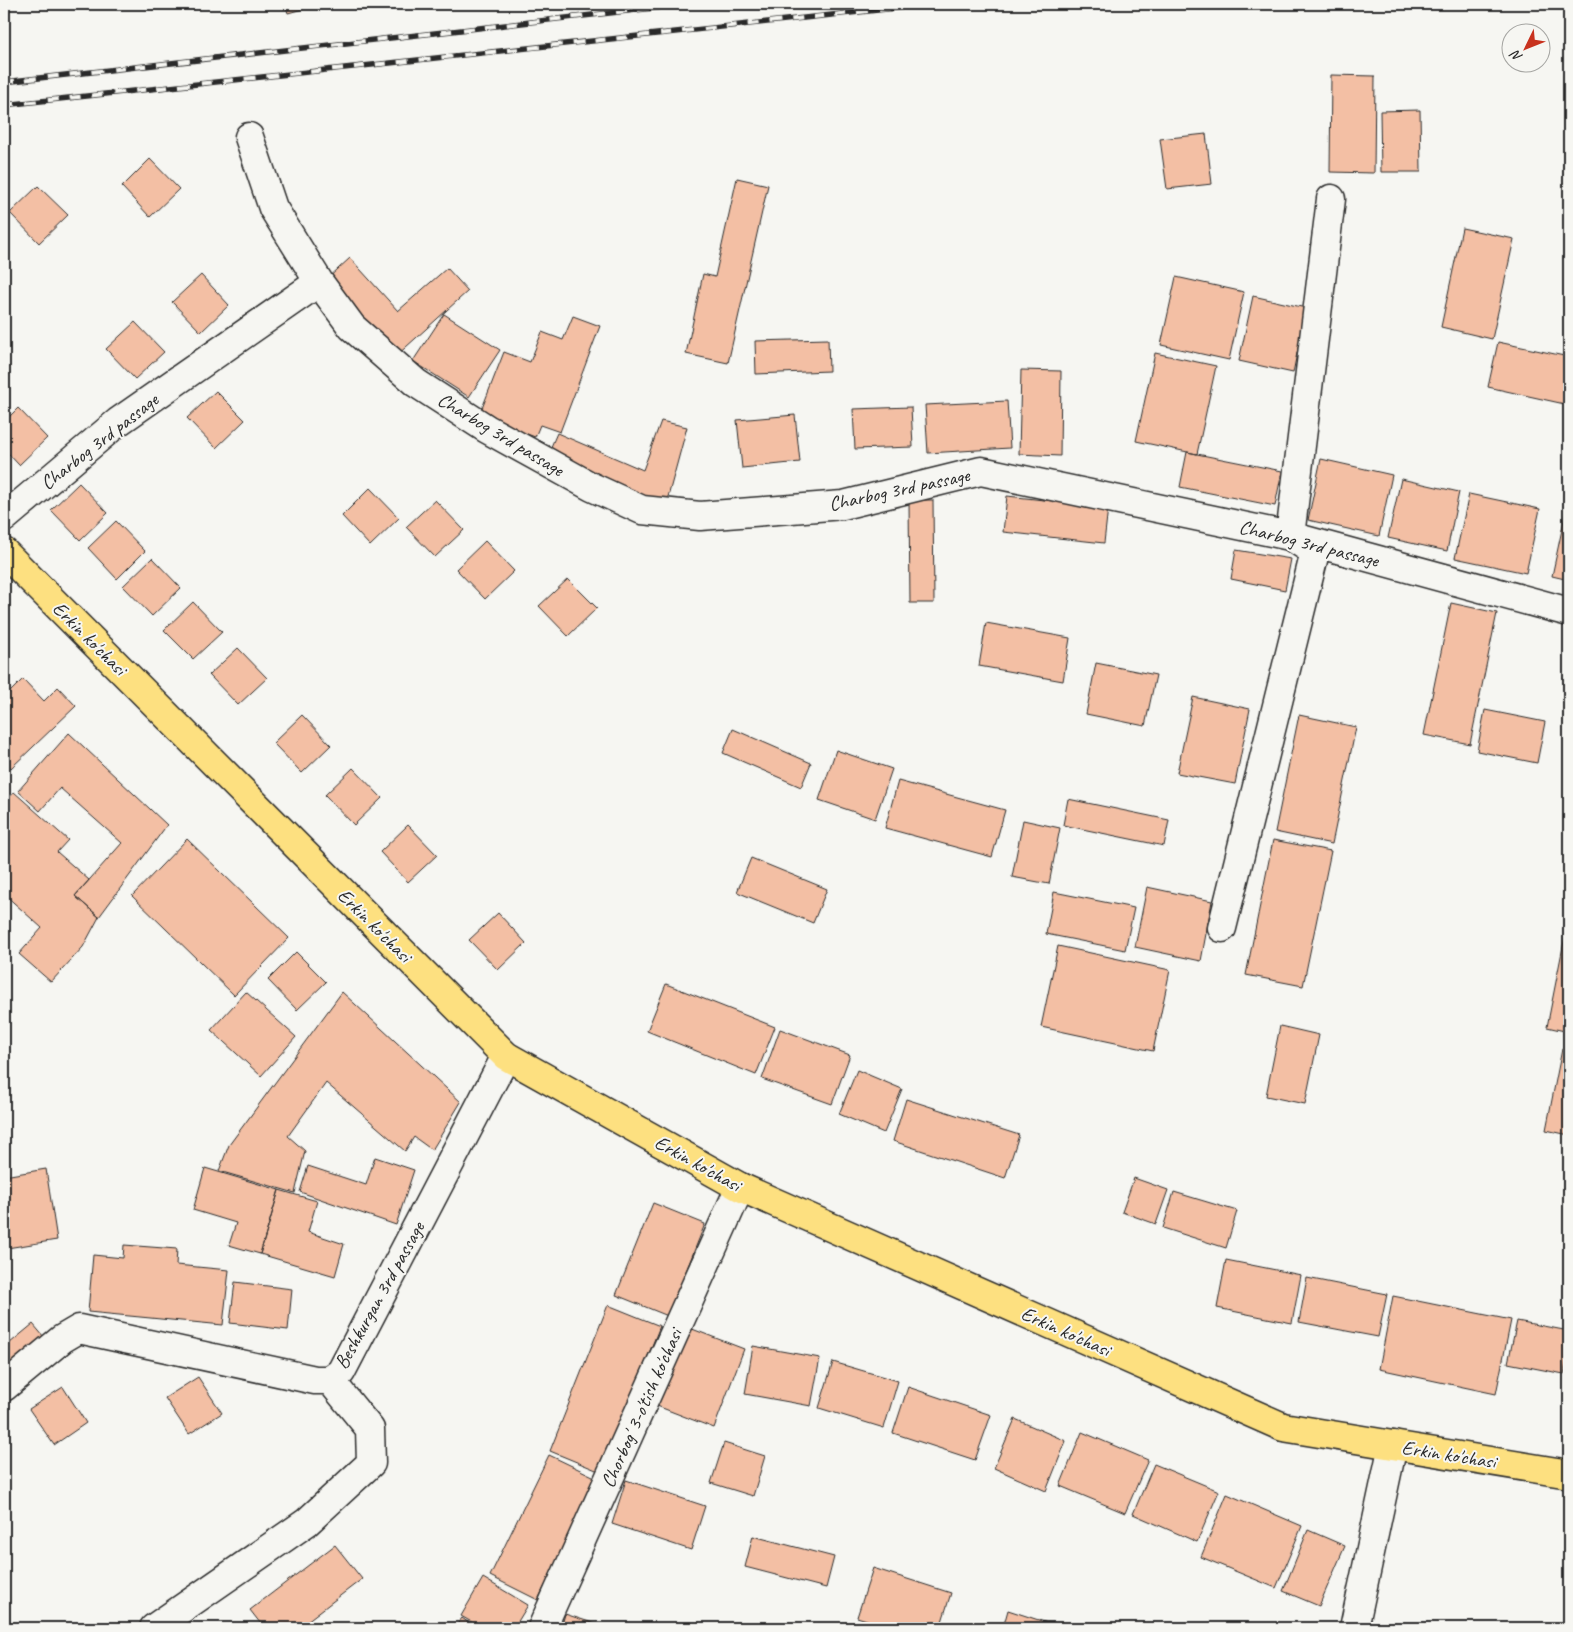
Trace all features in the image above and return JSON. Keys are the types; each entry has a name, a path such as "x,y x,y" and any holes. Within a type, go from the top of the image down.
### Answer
{"main road":[{"name":"Erkin ko'chasi","path":"4,552 506,1056 740,1187 1283,1427 1569,1474"}],"street":[{"name":"Chаrbog 3rd passage","path":"249,137 273,208 320,282 352,327 416,383 496,434 592,487 642,510 700,516 843,505 981,471 1290,536 1569,612"},
{"path":"1222,928 1315,552 1290,536 1331,199"},
{"name":"Chаrbog 3rd passage","path":"4,518 118,422 320,282"},
{"name":"Beshkurgan 3rd passage","path":"4,1387 62,1339 79,1330 315,1380 330,1380 341,1372 506,1056"},
{"name":"Chorbog' 3-o'tish ko'chasi","path":"542,1628 740,1187"},
{"path":"154,1628 307,1522 371,1463 370,1429 330,1380"},
{"path":"1354,1628 1393,1445"}],"building":[{"path":"285,4 321,4 288,13"},
{"path":"1331,75 1375,76 1374,173 1330,172"},
{"path":"1420,110 1421,172 1381,172 1380,111"},
{"path":"1206,134 1212,184 1167,189 1160,139"},
{"path":"150,159 179,189 150,217 122,187"},
{"path":"737,178 768,185 728,363 686,354 703,274 715,277"},
{"path":"38,186 68,215 39,243 10,213"},
{"path":"1462,228 1514,239 1492,339 1441,327"},
{"path":"350,258 398,311 447,268 468,291 395,357 326,280"},
{"path":"201,275 229,305 201,332 172,302"},
{"path":"1176,277 1244,292 1229,360 1161,345"},
{"path":"1253,296 1306,308 1293,373 1239,361"},
{"path":"444,314 500,350 469,397 413,361"},
{"path":"573,316 600,326 560,432 540,425 535,437 479,416 504,352 530,362 542,332 563,340"},
{"path":"135,322 164,352 135,379 106,349"},
{"path":"828,339 829,371 756,374 755,341"},
{"path":"1498,342 1569,357 1569,405 1488,387"},
{"path":"1155,353 1216,366 1197,454 1136,441"},
{"path":"1021,370 1061,371 1060,456 1019,454"},
{"path":"216,391 245,420 216,448 187,418"},
{"path":"1007,401 1010,448 928,453 925,405"},
{"path":"911,407 913,447 855,449 853,409"},
{"path":"18,408 47,438 19,465 4,449 4,422"},
{"path":"795,415 800,462 742,468 737,420"},
{"path":"661,421 687,427 668,497 657,503 547,456 557,433 643,470"},
{"path":"1187,452 1282,471 1275,506 1180,487"},
{"path":"1321,459 1392,475 1379,536 1308,520"},
{"path":"1401,479 1459,492 1447,551 1388,538"},
{"path":"79,483 108,513 80,540 51,510"},
{"path":"370,488 399,518 370,546 342,516"},
{"path":"1469,494 1540,509 1526,573 1455,558"},
{"path":"1007,496 1108,507 1104,543 1003,532"},
{"path":"1569,497 1569,580 1552,576"},
{"path":"435,500 464,530 435,557 406,527"},
{"path":"909,500 933,500 934,603 910,603"},
{"path":"116,521 145,551 117,579 88,548"},
{"path":"485,541 514,571 485,599 456,569"},
{"path":"1236,550 1291,559 1285,590 1231,579"},
{"path":"152,558 181,588 152,616 123,586"},
{"path":"568,579 597,608 568,636 539,606"},
{"path":"193,602 222,632 193,659 164,630"},
{"path":"1451,603 1497,613 1470,744 1424,735"},
{"path":"986,623 1070,638 1063,681 979,666"},
{"path":"238,648 267,678 238,705 209,675"},
{"path":"1096,663 1156,675 1145,726 1086,714"},
{"path":"23,679 44,701 58,687 76,706 11,768 4,760 4,698"},
{"path":"1193,697 1250,709 1235,784 1177,773"},
{"path":"1485,710 1545,722 1537,763 1477,751"},
{"path":"302,715 331,745 302,773 273,743"},
{"path":"1299,715 1356,727 1332,844 1275,832"},
{"path":"733,729 811,763 801,787 723,753"},
{"path":"69,733 167,825 99,917 75,896 122,843 60,788 40,811 18,791"},
{"path":"836,750 892,769 875,819 819,800"},
{"path":"353,768 382,798 354,825 325,795"},
{"path":"898,781 1005,810 992,857 885,828"},
{"path":"14,792 68,840 57,852 89,880 75,896 99,917 83,947 51,982 19,954 42,928 4,894 4,804"},
{"path":"1068,799 1169,820 1164,846 1063,825"},
{"path":"1023,820 1060,828 1049,884 1012,877"},
{"path":"408,825 437,855 408,882 380,852"},
{"path":"187,839 289,938 234,995 132,896"},
{"path":"1273,840 1331,851 1303,986 1246,975"},
{"path":"751,858 827,889 813,923 737,892"},
{"path":"1147,887 1212,901 1201,961 1135,947"},
{"path":"1054,892 1134,908 1125,950 1046,934"},
{"path":"498,913 526,943 498,970 469,940"},
{"path":"1569,916 1569,1032 1547,1027"},
{"path":"1058,946 1170,970 1153,1051 1041,1027"},
{"path":"296,952 326,982 297,1010 268,980"},
{"path":"666,984 775,1027 756,1075 647,1031"},
{"path":"246,992 296,1037 261,1076 211,1030"},
{"path":"342,992 461,1102 432,1150 414,1137 405,1151 326,1083 288,1136 305,1151 295,1193 219,1171 229,1145"},
{"path":"1280,1026 1319,1035 1305,1104 1266,1096"},
{"path":"780,1029 850,1055 832,1104 762,1079"},
{"path":"1562,1049 1569,1051 1569,1135 1546,1130"},
{"path":"857,1070 902,1089 884,1133 839,1114"},
{"path":"906,1099 1019,1135 1005,1178 893,1141"},
{"path":"375,1157 414,1170 396,1225 300,1192 308,1166 366,1185"},
{"path":"205,1168 279,1190 260,1254 229,1245 236,1223 193,1210"},
{"path":"46,1169 57,1240 7,1248 4,1229 4,1176"},
{"path":"1134,1178 1168,1190 1156,1224 1122,1212"},
{"path":"279,1190 317,1201 308,1232 344,1244 335,1276 260,1254"},
{"path":"1174,1192 1237,1211 1226,1248 1163,1228"},
{"path":"653,1203 705,1224 668,1316 616,1295"},
{"path":"124,1245 177,1249 176,1265 229,1270 223,1325 88,1312 93,1255 123,1258"},
{"path":"1226,1260 1301,1275 1292,1323 1217,1308"},
{"path":"1307,1278 1387,1294 1378,1337 1299,1322"},
{"path":"235,1282 292,1289 288,1330 230,1323"},
{"path":"1393,1296 1511,1320 1496,1394 1379,1369"},
{"path":"608,1305 660,1326 601,1472 550,1451"},
{"path":"1517,1321 1569,1331 1569,1346 1564,1374 1508,1363"},
{"path":"33,1324 50,1344 4,1382 4,1348"},
{"path":"687,1327 744,1349 714,1428 657,1406"},
{"path":"753,1346 820,1358 811,1406 745,1394"},
{"path":"833,1362 898,1381 884,1428 819,1408"},
{"path":"198,1377 222,1413 189,1434 165,1398"},
{"path":"63,1387 86,1423 54,1445 29,1409"},
{"path":"908,1387 991,1415 975,1460 893,1433"},
{"path":"1015,1419 1066,1441 1046,1491 994,1468"},
{"path":"1082,1432 1148,1460 1125,1513 1060,1486"},
{"path":"724,1443 765,1456 753,1496 711,1483"},
{"path":"549,1455 597,1478 538,1600 490,1576"},
{"path":"1154,1464 1219,1491 1197,1542 1133,1514"},
{"path":"626,1480 705,1506 691,1550 612,1524"},
{"path":"1227,1494 1302,1526 1276,1588 1201,1557"},
{"path":"1308,1530 1345,1546 1319,1606 1283,1591"},
{"path":"753,1536 834,1557 826,1588 745,1567"},
{"path":"335,1545 362,1579 298,1628 264,1628 250,1610"},
{"path":"873,1568 951,1593 940,1628 893,1628 857,1617"},
{"path":"483,1578 528,1605 514,1628 482,1628 461,1616"},
{"path":"1008,1610 1063,1628 1003,1628"},
{"path":"565,1614 608,1628 561,1628"},
{"path":"462,1618 476,1628 454,1628"}],"railway":[{"path":"4,82 689,4"},
{"path":"4,105 933,4"}]}
